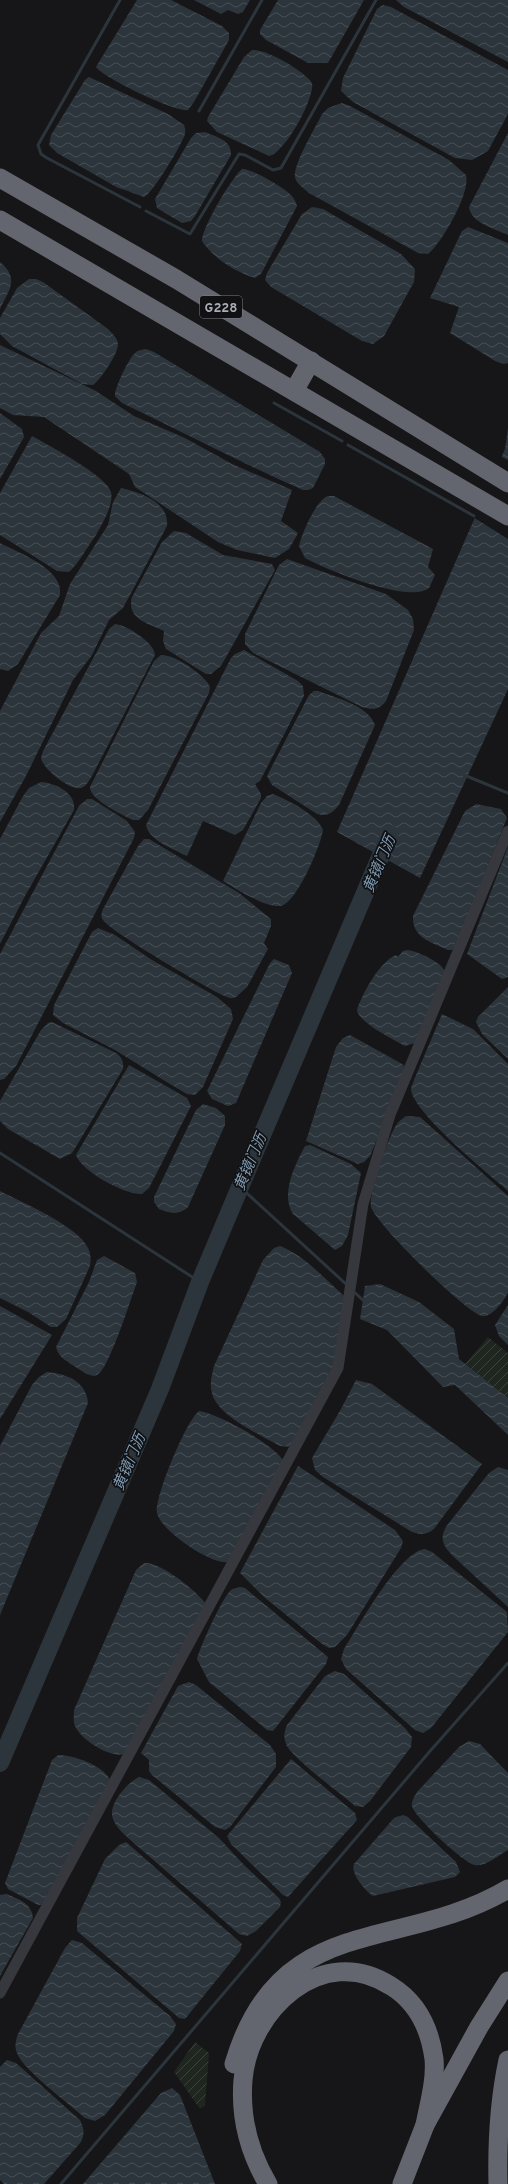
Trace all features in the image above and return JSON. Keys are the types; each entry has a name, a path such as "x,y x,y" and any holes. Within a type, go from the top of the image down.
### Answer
{"highway":[{"name":"G228","path":"0,178 176,279 508,483"},
{"name":"G228","path":"0,220 508,516"},
{"path":"294,391 311,361"},
{"path":"254,2184 245,2170 234,2138 229,2105 232,2070 241,2038 259,2006 278,1982 305,1962 333,1947 371,1934 464,1910 508,1889"},
{"path":"268,2184 256,2165 249,2144 243,2108 243,2079 251,2049 275,2004 300,1985 311,1979 329,1973 360,1973 381,1979 401,1992 416,2009 428,2031 434,2060 432,2087 425,2124"},
{"path":"402,2184 425,2124 508,1981"},
{"path":"410,2184 418,2162 482,2028 508,1997"},
{"path":"498,2184 497,2141 501,2093 508,2060"}],"street":[{"path":"0,1993 338,1368 363,1204 390,1115 508,831"}],"shaded area":[{"path":"488,1337 508,1353 508,1398 465,1364"},
{"path":"195,2042 209,2053 205,2105 200,2109 174,2072"}],"water":[{"path":"137,0 171,0 222,26 229,33 229,40 188,110 169,106 125,86 101,72 96,67"},
{"path":"194,0 250,0 243,12 238,14 228,10 221,14"},
{"path":"278,0 364,0 328,63 308,63 266,40 260,34 260,30"},
{"path":"396,0 508,0 508,62 404,7"},
{"path":"383,5 391,7 508,70 508,114 488,151 472,160 455,158 353,102 341,91 343,78 377,9"},
{"path":"252,50 267,53 285,62 308,78 312,83 312,90 309,100 298,124 276,153 269,156 217,132 207,121 244,57"},
{"path":"89,77 168,114 184,125 185,133 179,148 160,179 144,197 118,188 57,153 49,145 51,135 85,80"},
{"path":"342,103 449,160 466,175 464,193 460,205 441,239 428,254 418,253 309,193 297,182 295,171 322,114 328,108"},
{"path":"205,132 226,142 231,150 231,155 195,216 191,221 182,223 157,208 155,199 191,138 196,133"},
{"path":"508,133 508,235 484,225 474,217 469,207"},
{"path":"242,169 260,175 282,188 292,196 297,206 261,274 255,278 225,264 212,253 202,241 206,226 218,204 231,182"},
{"path":"312,207 323,209 401,254 415,269 414,282 384,336 373,344 362,341 271,287 265,280 267,273 302,214"},
{"path":"468,227 508,243 508,363 504,364 495,361 450,333 459,307 430,298 462,231"},
{"path":"0,262 10,274 11,285 0,309"},
{"path":"29,279 36,279 43,282 108,329 116,339 118,345 115,355 93,385 82,384 12,346 0,334 0,318 17,288"},
{"path":"0,345 96,391 134,416 185,438 232,464 292,490 281,521 298,533 289,549 275,558 237,550 218,542 135,487 129,474 44,417 13,415 0,408"},
{"path":"146,349 154,352 320,452 325,459 325,464 313,488 303,490 122,403 115,396 119,381 132,356 137,351"},
{"path":"0,413 22,429 24,437 0,479"},
{"path":"508,428 508,689 420,878 337,832 505,449"},
{"path":"32,436 63,453 88,470 107,485 111,492 111,503 96,535 80,559 69,572 57,571 0,535 0,493"},
{"path":"121,488 144,495 159,504 164,510 167,518 167,526 123,608 109,620 92,655 73,680 26,776 0,822 0,711 41,633 59,616 70,584 108,525 113,502"},
{"path":"328,496 334,496 433,549 428,567 435,575 429,588 419,592 404,592 387,589 349,577 305,558 299,546 303,533 314,510 323,499"},
{"path":"174,531 186,533 223,555 272,564 275,570 221,666 211,674 206,674 166,649 163,641 164,631 145,623 135,615 132,610 132,597 162,542"},
{"path":"0,543 39,563 48,570 55,577 59,586 60,595 18,664 8,671 0,669"},
{"path":"287,559 386,594 408,610 413,619 414,630 386,701 378,708 369,709 362,707 253,653 245,644 245,634 276,571 279,565"},
{"path":"115,624 140,635 154,650 155,655 91,778 83,787 76,788 64,783 52,773 43,763 41,758 43,751 109,629"},
{"path":"244,650 298,681 303,686 304,696 260,781 255,784 261,794 261,798 243,830 235,835 203,821 187,856 157,840 148,831 146,825 231,658 235,654"},
{"path":"161,655 173,658 196,671 210,687 209,693 148,810 139,820 133,820 114,811 100,801 91,792 90,787 154,661"},
{"path":"314,691 318,691 359,707 366,712 375,725 339,805 327,815 317,814 272,785 267,776 309,695"},
{"path":"41,782 52,784 69,794 74,804 74,810 25,896 0,944 0,839 23,796 29,788"},
{"path":"273,794 294,804 316,819 323,830 318,848 307,873 293,896 286,903 280,906 273,906 258,901 223,881 261,803 267,796"},
{"path":"87,799 92,799 127,821 135,832 134,838 16,1066 4,1079 0,1080 0,954 79,806"},
{"path":"476,804 501,809 507,818 456,946 452,950 448,950 429,942 419,934 414,923 413,916 465,811"},
{"path":"144,839 149,839 239,893 271,919 271,926 264,943 268,949 247,987 236,997 231,998 218,993 183,973 123,936 102,919 103,909 138,846"},
{"path":"508,847 508,977 502,979 467,954"},
{"path":"98,928 115,935 152,960 217,997 231,1009 233,1019 203,1087 195,1095 187,1094 115,1050 63,1023 53,1015 54,1005 92,932"},
{"path":"408,950 428,958 442,967 445,971 415,1043 405,1046 363,1020 357,1010 367,987 378,971 390,958 396,955 398,957 403,951"},
{"path":"274,959 289,965 292,973 236,1103 228,1106 212,1099 207,1091 270,963"},
{"path":"508,987 508,1059 482,1034 476,1022 478,1017"},
{"path":"442,1014 473,1029 508,1064 508,1191 437,1127 415,1099 411,1089"},
{"path":"52,1022 114,1052 122,1059 123,1063 123,1069 72,1153 60,1159 8,1129 0,1121 0,1101 41,1030 48,1023"},
{"path":"350,1035 404,1065 402,1080 370,1156 364,1162 358,1164 306,1141 336,1047 343,1038"},
{"path":"129,1065 187,1098 191,1106 149,1188 142,1194 125,1191 104,1181 86,1168 76,1155"},
{"path":"203,1104 216,1108 225,1116 225,1125 188,1207 178,1213 159,1209 154,1202 154,1197 196,1110"},
{"path":"406,1116 420,1117 508,1196 508,1293 497,1308 486,1316 482,1316 473,1311 458,1300 422,1266 388,1231 371,1207 373,1190 384,1151 393,1130"},
{"path":"310,1145 351,1164 361,1173 348,1235 342,1246 335,1250 293,1214 289,1206 288,1189 293,1171 305,1146"},
{"path":"0,1191 62,1223 82,1240 89,1250 90,1266 66,1319 57,1327 51,1327 28,1312 0,1298"},
{"path":"280,1246 306,1261 344,1296 338,1358 291,1447 280,1446 231,1417 216,1401 212,1393 211,1386 214,1366 263,1260 274,1248"},
{"path":"104,1256 135,1273 137,1282 119,1333 107,1361 97,1375 92,1376 64,1359 57,1351 56,1347 89,1282 97,1260"},
{"path":"380,1284 419,1302 454,1329 459,1359 508,1398 508,1435 455,1385 443,1387 387,1330 360,1319 365,1286"},
{"path":"508,1305 508,1345 499,1336 495,1325"},
{"path":"0,1306 52,1335 0,1419"},
{"path":"47,1372 62,1375 74,1380 84,1389 88,1403 0,1615 0,1446 32,1385 39,1377"},
{"path":"356,1380 372,1384 482,1464 434,1529 429,1532 421,1534 412,1532 323,1477 315,1470 312,1458"},
{"path":"199,1411 220,1418 246,1431 271,1448 285,1463 229,1562 221,1562 211,1558 188,1545 167,1528 160,1520 157,1513 157,1505 172,1459 187,1428"},
{"path":"298,1466 395,1530 403,1541 401,1548 347,1635 335,1647 329,1648 322,1644 264,1597 240,1573"},
{"path":"498,1467 508,1470 508,1607 450,1553 443,1542 443,1534 448,1524 489,1473"},
{"path":"425,1549 432,1552 507,1612 508,1632 431,1728 423,1733 415,1730 346,1669 341,1659 344,1649 369,1608 392,1576 403,1563 415,1553"},
{"path":"144,1563 159,1567 178,1578 195,1592 206,1604 126,1754 113,1754 97,1747 83,1737 75,1726 74,1710 136,1570"},
{"path":"240,1587 245,1588 328,1657 326,1664 273,1731 267,1730 209,1682 197,1659 222,1602 231,1590"},
{"path":"335,1671 344,1674 405,1728 412,1737 411,1747 370,1801 363,1807 355,1806 308,1768 287,1746 284,1738 287,1725 325,1676"},
{"path":"189,1682 196,1685 270,1745 276,1754 276,1767 230,1827 225,1830 215,1827 152,1775 149,1771 149,1760 141,1753 178,1686"},
{"path":"469,1741 480,1744 508,1773 508,1850 492,1860 479,1865 470,1863 451,1849 421,1820 412,1806 413,1799 417,1792 459,1747"},
{"path":"58,1755 79,1759 94,1765 110,1780 42,1905 38,1905 8,1889 5,1883 52,1760"},
{"path":"291,1759 355,1813 357,1820 288,1897 283,1895 231,1844 227,1836"},
{"path":"139,1777 149,1780 219,1838 244,1865 279,1898 281,1902 280,1907 256,1931 247,1936 239,1934 128,1838 114,1822 112,1813 116,1801 124,1789"},
{"path":"403,1815 408,1817 456,1862 460,1872 455,1877 373,1896 362,1886 356,1877 353,1868 354,1864 394,1818"},
{"path":"126,1842 242,1944 240,1951 185,2019 179,2018 77,1931 77,1918 105,1859 119,1845"},
{"path":"6,1894 24,1902 30,1909 33,1918 0,1976 0,1895"},
{"path":"72,1940 82,1943 170,2016 176,2024 174,2031 105,2115 95,2121 85,2118 40,2080 24,2064 17,2054 16,2048 18,2034 65,1948"},
{"path":"7,2060 16,2063 80,2120 84,2131 81,2142 44,2184 4,2184 0,2180 0,2067"},
{"path":"172,2088 180,2095 215,2184 83,2184 161,2093"}],"pier":[{"path":"500,456 508,460 508,539 473,517"}],"waterway":[{"path":"120,0 38,145 41,154 47,158 140,207"},
{"path":"199,111 262,0"},
{"path":"146,211 190,234 239,154 245,155 273,170 281,168 376,0"},
{"path":"274,403 342,441"},
{"path":"348,445 474,516"},
{"path":"464,775 508,793"},
{"name":"黄镜门沥","path":"0,1763 160,1389 200,1282 390,834"},
{"path":"0,1153 200,1282"},
{"path":"240,1187 347,1285"},
{"path":"353,1291 365,1302"},
{"path":"61,2184 431,1750 508,1663"}]}
